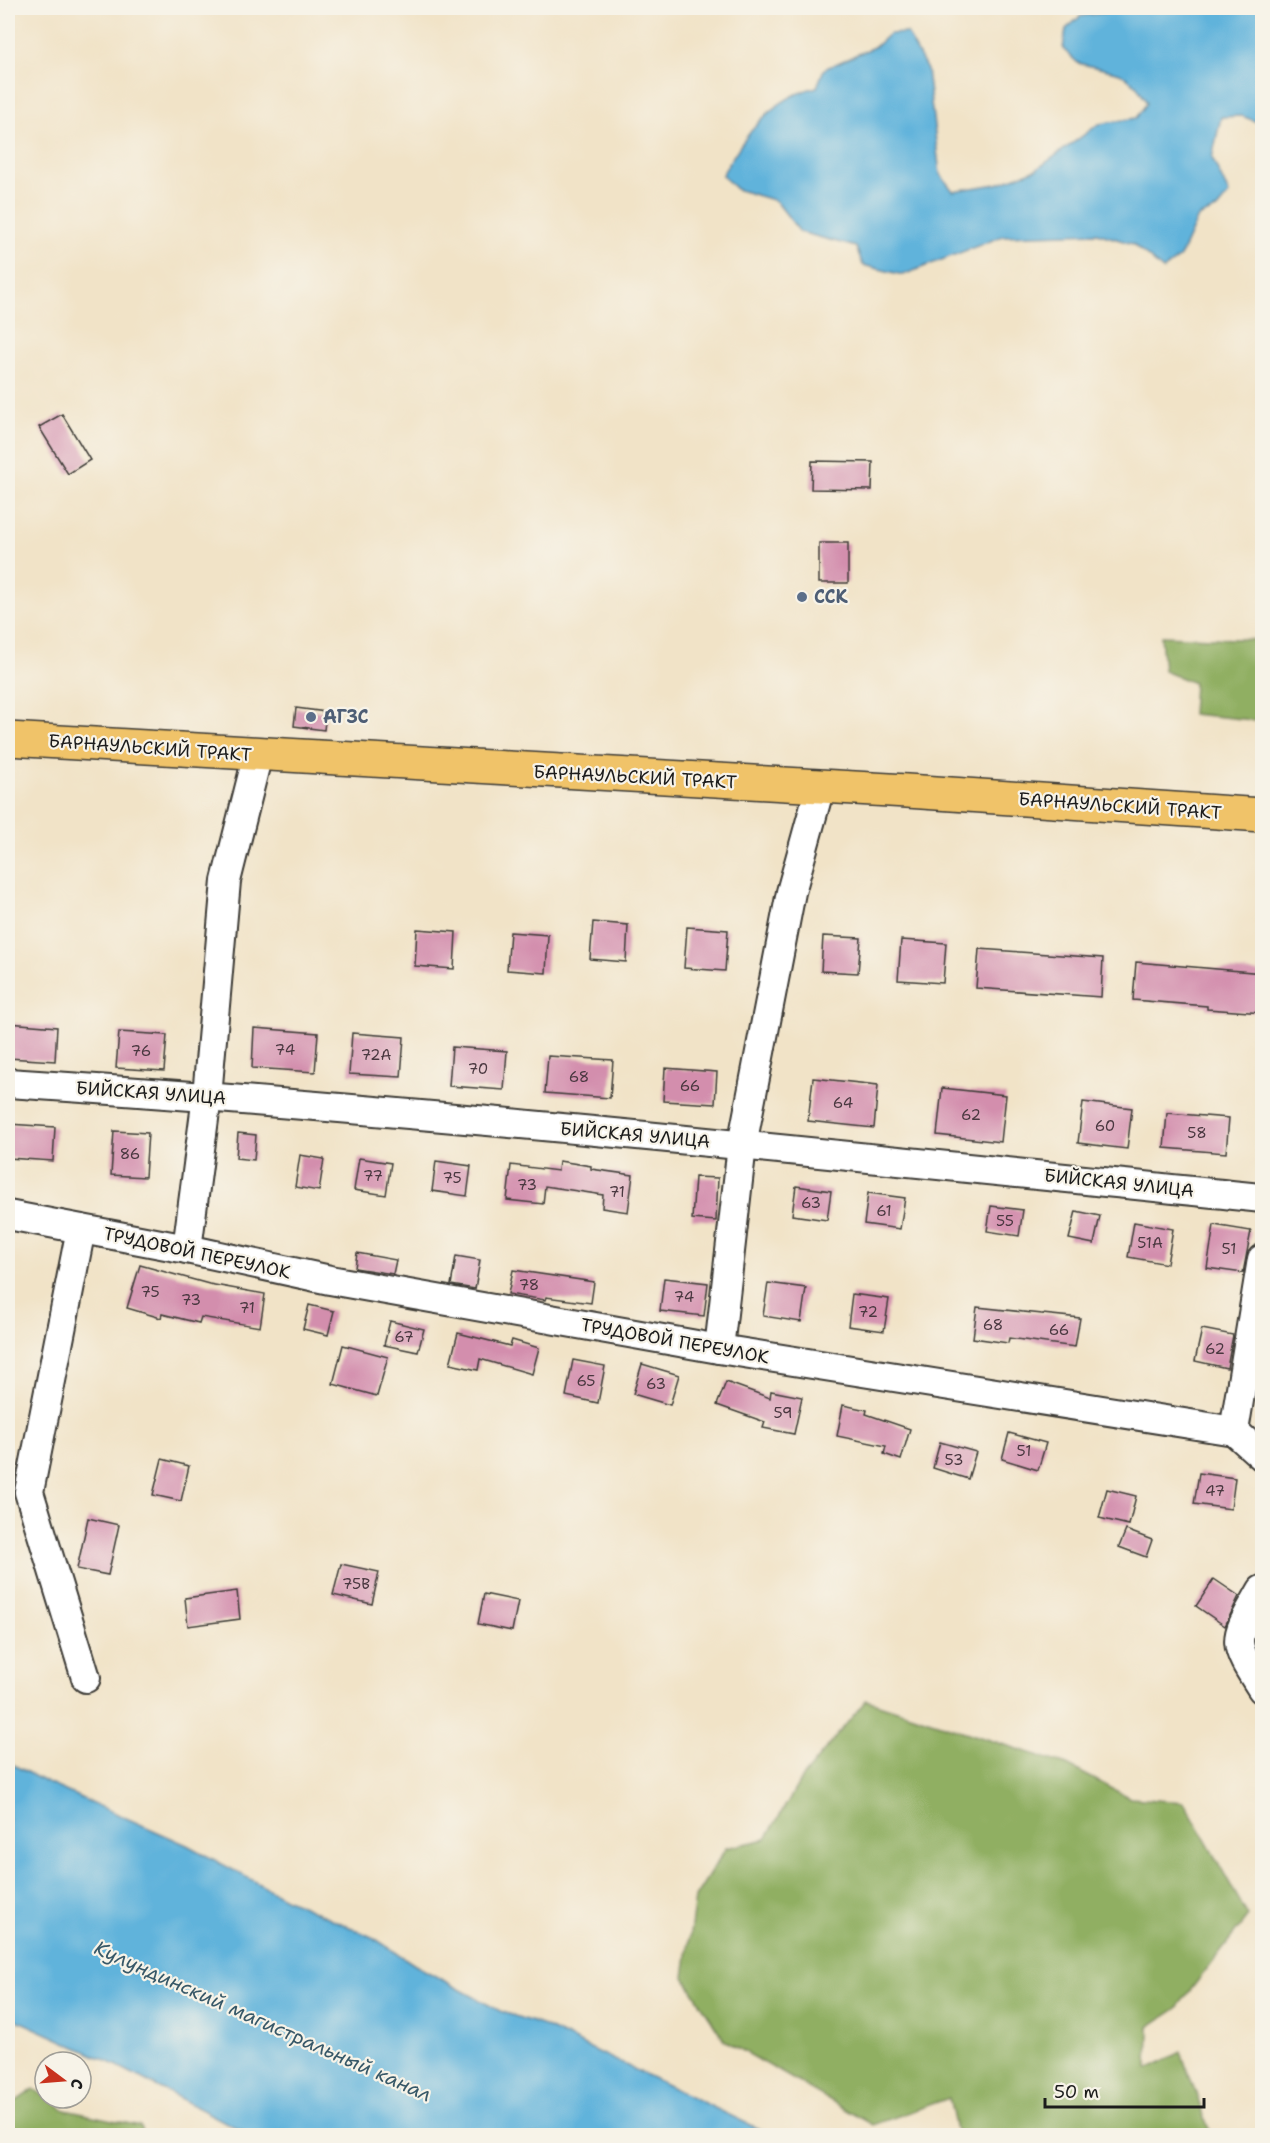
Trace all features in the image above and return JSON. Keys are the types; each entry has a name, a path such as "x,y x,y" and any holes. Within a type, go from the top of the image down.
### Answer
{"main road":[{"name":"БАРНАУЛЬСКИЙ ТРАКТ","path":"8,739 1263,815"}],"street":[{"path":"187,1249 207,1096 226,881 258,754"},
{"path":"719,1349 742,1145 791,891 820,787"},
{"name":"БИЙСКАЯ УЛИЦА","path":"8,1083 207,1096 742,1145 1263,1198"},
{"name":"ТРУДОВОЙ ПЕРЕУЛОК","path":"8,1215 187,1249 330,1280 719,1349 1234,1431"},
{"name":"ТРУДОВОЙ ПЕРЕУЛОК","path":"81,1229 29,1492 86,1678"},
{"path":"1263,1259 1234,1431 1263,1456"},
{"path":"1263,1590 1242,1626 1238,1640 1240,1656 1263,1689"}],"green space":[{"path":"1161,636 1262,640 1262,721 1192,714 1194,683 1164,671"},
{"path":"866,1700 1067,1765 1130,1798 1184,1802 1248,1916 1176,2009 1149,2027 1148,2069 1181,2052 1211,2135 957,2135 949,2098 873,2125 724,2040 684,1977 695,1897 726,1848 766,1839 801,1779"},
{"path":"33,2090 33,2110 65,2110 140,2126 143,2135 8,2135 8,2107"}],"water":[{"path":"1120,8 1262,8 1262,124 1242,116 1221,117 1212,158 1229,194 1217,209 1198,217 1180,257 1163,270 1133,244 1097,233 1003,236 903,275 863,265 856,247 800,232 776,201 736,189 722,175 739,147 760,121 786,100 817,87 824,69 876,46 889,34 907,33 927,70 940,174 953,191 997,184 1037,169 1099,124 1136,118 1147,103 1137,86 1120,73 1078,63 1063,49 1066,29 1081,16 1117,11"},
{"name":"Кулундинский магистральный канал","path":"8,1762 45,1782 187,1845 285,1898 374,1938 415,1965 500,2011 544,2026 771,2135 252,2136 93,2055 93,2050 83,2050 8,2016"}],"building":[{"path":"62,414 90,460 68,474 39,427"},
{"path":"812,461 873,462 872,490 811,489"},
{"path":"819,543 848,543 848,583 819,583"},
{"path":"296,708 326,712 324,730 294,726"},
{"path":"593,922 628,925 626,962 590,959"},
{"path":"687,927 728,930 725,971 684,968"},
{"path":"417,929 456,932 454,969 415,966"},
{"path":"510,932 548,935 546,973 507,970"},
{"path":"823,936 861,938 858,973 821,971"},
{"path":"901,940 946,943 943,983 898,980"},
{"path":"979,949 1103,958 1101,997 976,988"},
{"path":"1136,962 1263,973 1263,1013 1133,1000"},
{"path":"8,1023 57,1027 55,1061 8,1058"},
{"path":"254,1028 318,1033 315,1072 252,1068"},
{"path":"119,1032 167,1035 164,1071 116,1068"},
{"path":"352,1033 404,1037 401,1077 349,1074"},
{"path":"452,1047 507,1051 504,1090 449,1086"},
{"path":"548,1056 613,1060 610,1098 545,1093"},
{"path":"665,1068 717,1072 715,1104 663,1101"},
{"path":"813,1078 878,1085 874,1128 808,1121"},
{"path":"942,1088 1006,1095 1001,1142 937,1135"},
{"path":"1083,1102 1132,1108 1127,1149 1078,1143"},
{"path":"1167,1113 1229,1118 1226,1153 1164,1148"},
{"path":"8,1124 55,1127 53,1161 8,1158"},
{"path":"114,1131 148,1133 145,1177 111,1175"},
{"path":"238,1133 256,1135 254,1160 236,1158"},
{"path":"300,1155 324,1159 319,1191 295,1187"},
{"path":"359,1158 391,1163 386,1195 354,1190"},
{"path":"436,1161 471,1166 467,1196 432,1191"},
{"path":"559,1161 591,1166 591,1169 633,1175 628,1212 602,1208 603,1195 545,1186 543,1204 507,1200 511,1165 558,1171"},
{"path":"695,1177 718,1178 716,1221 692,1219"},
{"path":"796,1186 831,1191 827,1220 792,1215"},
{"path":"868,1193 905,1198 900,1229 864,1224"},
{"path":"991,1206 1023,1210 1019,1236 987,1231"},
{"path":"1076,1211 1100,1216 1094,1244 1069,1239"},
{"path":"1134,1222 1173,1229 1167,1264 1128,1257"},
{"path":"1214,1225 1251,1231 1243,1273 1207,1268"},
{"path":"357,1253 396,1260 393,1274 355,1268"},
{"path":"456,1256 480,1260 475,1289 451,1285"},
{"path":"140,1265 209,1284 265,1294 260,1327 201,1317 199,1323 162,1314 161,1318 127,1308"},
{"path":"513,1270 594,1282 591,1303 546,1297 545,1300 508,1294"},
{"path":"664,1278 708,1283 704,1316 660,1311"},
{"path":"768,1283 806,1288 801,1322 763,1316"},
{"path":"852,1294 889,1299 884,1331 848,1326"},
{"path":"309,1305 334,1311 328,1335 303,1329"},
{"path":"977,1307 1080,1318 1075,1347 1009,1338 1008,1343 973,1338"},
{"path":"390,1321 424,1329 418,1352 384,1345"},
{"path":"1202,1329 1233,1335 1227,1368 1195,1361"},
{"path":"458,1333 510,1346 512,1340 539,1348 532,1374 480,1359 478,1370 450,1364"},
{"path":"343,1345 388,1357 377,1396 333,1384"},
{"path":"573,1360 605,1366 598,1403 566,1396"},
{"path":"642,1364 679,1375 670,1405 633,1394"},
{"path":"726,1382 770,1398 771,1391 802,1397 794,1434 763,1428 765,1422 717,1405"},
{"path":"843,1405 867,1410 866,1414 910,1429 901,1460 884,1454 886,1446 837,1436"},
{"path":"1009,1433 1046,1443 1038,1470 1002,1459"},
{"path":"940,1442 976,1452 968,1479 933,1468"},
{"path":"162,1459 189,1466 181,1501 153,1495"},
{"path":"1199,1473 1235,1478 1231,1509 1194,1504"},
{"path":"1107,1489 1136,1496 1129,1525 1099,1518"},
{"path":"88,1518 119,1525 108,1575 77,1569"},
{"path":"1126,1530 1152,1540 1146,1557 1119,1547"},
{"path":"341,1564 379,1572 372,1604 333,1595"},
{"path":"1214,1579 1239,1596 1225,1626 1196,1606"},
{"path":"237,1591 240,1619 188,1626 185,1598"},
{"path":"484,1594 518,1601 512,1631 478,1624"}],"place":[{"name":"ССК","path":"802,597"},
{"name":"АГЗС","path":"311,717"}]}
